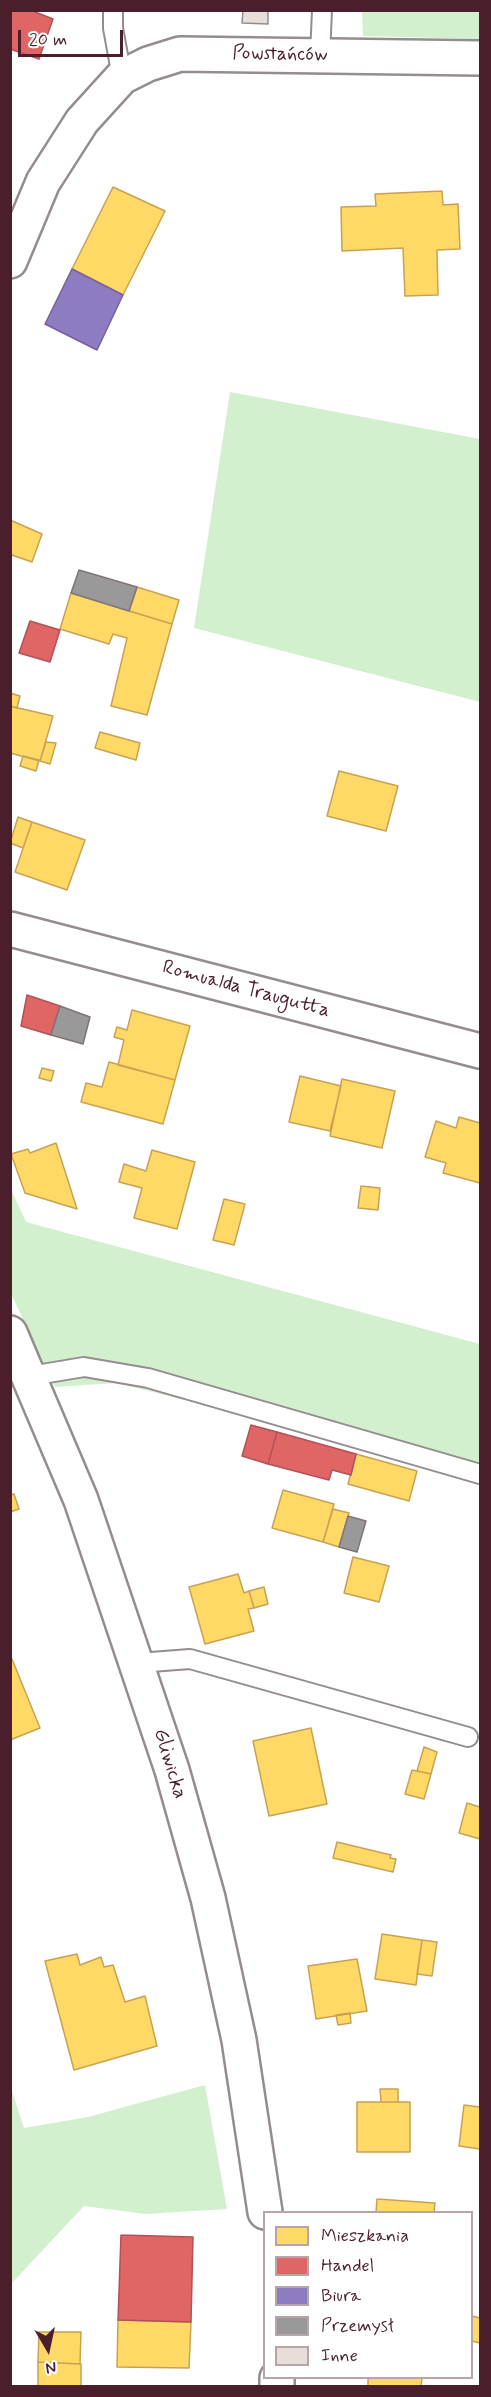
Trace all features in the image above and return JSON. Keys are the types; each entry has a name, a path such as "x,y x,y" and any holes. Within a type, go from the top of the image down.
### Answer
{"street":[{"name":"Powstańców","path":"10,261 43,182 60,153 99,100 122,77 148,64 180,54 480,58"},
{"name":"Romualda Traugutta","path":"10,929 480,1051"},
{"name":"Gliwicka","path":"10,1333 81,1500 138,1663 172,1770 208,1898 239,2040 265,2211"}],"lane":[{"path":"113,10 113,28 122,77"},
{"path":"320,56 322,10"},
{"path":"30,1376 84,1367 148,1378 480,1474"},
{"path":"138,1663 190,1659 468,1737"}],"green space":[{"path":"362,11 480,11 480,39 363,36"},
{"path":"230,392 480,439 480,702 194,628"},
{"path":"10,1187 26,1222 480,1344 480,1475 117,1383 55,1387 11,1294"},
{"path":"205,2085 227,2209 145,2214 84,2206 11,2284 11,2088 24,2128 88,2117"}],"building: Mieszkania":[{"path":"113,187 165,211 123,295 72,269"},
{"path":"442,191 443,205 458,204 460,249 437,250 438,295 405,296 403,248 342,251 341,207 376,206 375,194"},
{"path":"10,520 42,534 32,562 12,555 10,561"},
{"path":"137,587 179,600 172,624 129,611"},
{"path":"71,593 172,624 147,715 111,706 127,638 113,634 109,644 60,629"},
{"path":"10,693 20,696 17,708 10,706"},
{"path":"10,706 53,716 40,761 10,753"},
{"path":"100,732 140,743 136,760 95,748"},
{"path":"46,742 56,743 50,764 40,761"},
{"path":"23,756 39,760 36,771 20,766"},
{"path":"339,771 398,786 386,831 327,816"},
{"path":"18,817 32,822 23,848 10,843"},
{"path":"32,822 85,840 67,890 15,872"},
{"path":"132,1010 190,1026 175,1080 118,1065 124,1040 114,1037 117,1027 127,1030"},
{"path":"109,1062 175,1080 163,1124 81,1102 86,1083 102,1087"},
{"path":"42,1068 54,1071 51,1081 39,1078"},
{"path":"300,1076 341,1086 330,1131 289,1122"},
{"path":"342,1079 395,1091 382,1148 330,1136"},
{"path":"459,1117 480,1123 480,1183 443,1173 446,1163 425,1157 436,1121 456,1128"},
{"path":"56,1143 77,1209 25,1193 11,1154 28,1149 30,1153"},
{"path":"152,1150 195,1162 177,1229 134,1218 142,1188 119,1182 124,1164 146,1171"},
{"path":"361,1186 380,1188 378,1210 358,1208"},
{"path":"224,1199 245,1204 234,1245 213,1240"},
{"path":"356,1454 417,1471 409,1501 348,1484"},
{"path":"283,1490 334,1504 323,1542 272,1528"},
{"path":"14,1494 19,1509 10,1512 10,1495"},
{"path":"333,1509 349,1513 339,1547 323,1542"},
{"path":"353,1557 389,1566 379,1602 344,1593"},
{"path":"238,1574 244,1593 249,1591 254,1608 248,1609 254,1631 205,1644 189,1587"},
{"path":"264,1587 268,1604 254,1608 249,1591"},
{"path":"12,1659 40,1728 10,1740 10,1660"},
{"path":"311,1728 327,1804 269,1816 253,1741"},
{"path":"424,1747 437,1752 431,1774 417,1771"},
{"path":"412,1770 431,1774 424,1799 405,1794"},
{"path":"467,1803 480,1807 480,1839 459,1833"},
{"path":"337,1842 391,1855 390,1858 396,1859 393,1872 333,1858"},
{"path":"382,1934 422,1940 416,1985 375,1979"},
{"path":"422,1940 437,1942 432,1976 417,1974"},
{"path":"77,1954 80,1965 101,1957 104,1967 113,1965 125,2002 145,1996 157,2046 74,2070 45,1961"},
{"path":"357,1959 367,2011 316,2019 308,1966"},
{"path":"350,2013 351,2023 338,2025 336,2015"},
{"path":"380,2089 398,2089 398,2102 381,2102"},
{"path":"357,2102 410,2102 410,2152 357,2152"},
{"path":"464,2105 480,2107 480,2149 459,2146"},
{"path":"377,2199 435,2203 434,2211 376,2211"},
{"path":"473,2316 480,2318 480,2343 473,2341"},
{"path":"118,2320 191,2322 189,2368 117,2367"},
{"path":"39,2332 81,2332 80,2364 38,2362"},
{"path":"38,2362 81,2364 81,2386 38,2386"},
{"path":"368,2379 422,2379 421,2386 368,2386"}],"building: Handel":[{"path":"10,10 30,10 53,19 39,59 10,49"},
{"path":"30,621 60,630 50,662 19,653"},
{"path":"27,995 60,1006 51,1035 21,1026"},
{"path":"251,1425 277,1432 268,1464 242,1456"},
{"path":"277,1432 356,1454 351,1475 332,1470 329,1480 268,1464"},
{"path":"121,2235 193,2237 191,2322 118,2320"}],"building: Biura":[{"path":"72,269 123,295 97,350 45,324"}],"building: Przemysł":[{"path":"79,570 137,587 129,611 71,593"},
{"path":"60,1006 90,1017 83,1044 51,1035"},
{"path":"348,1516 366,1521 357,1552 339,1547"}],"building: Inne":[{"path":"243,10 268,10 268,24 242,23"}]}
